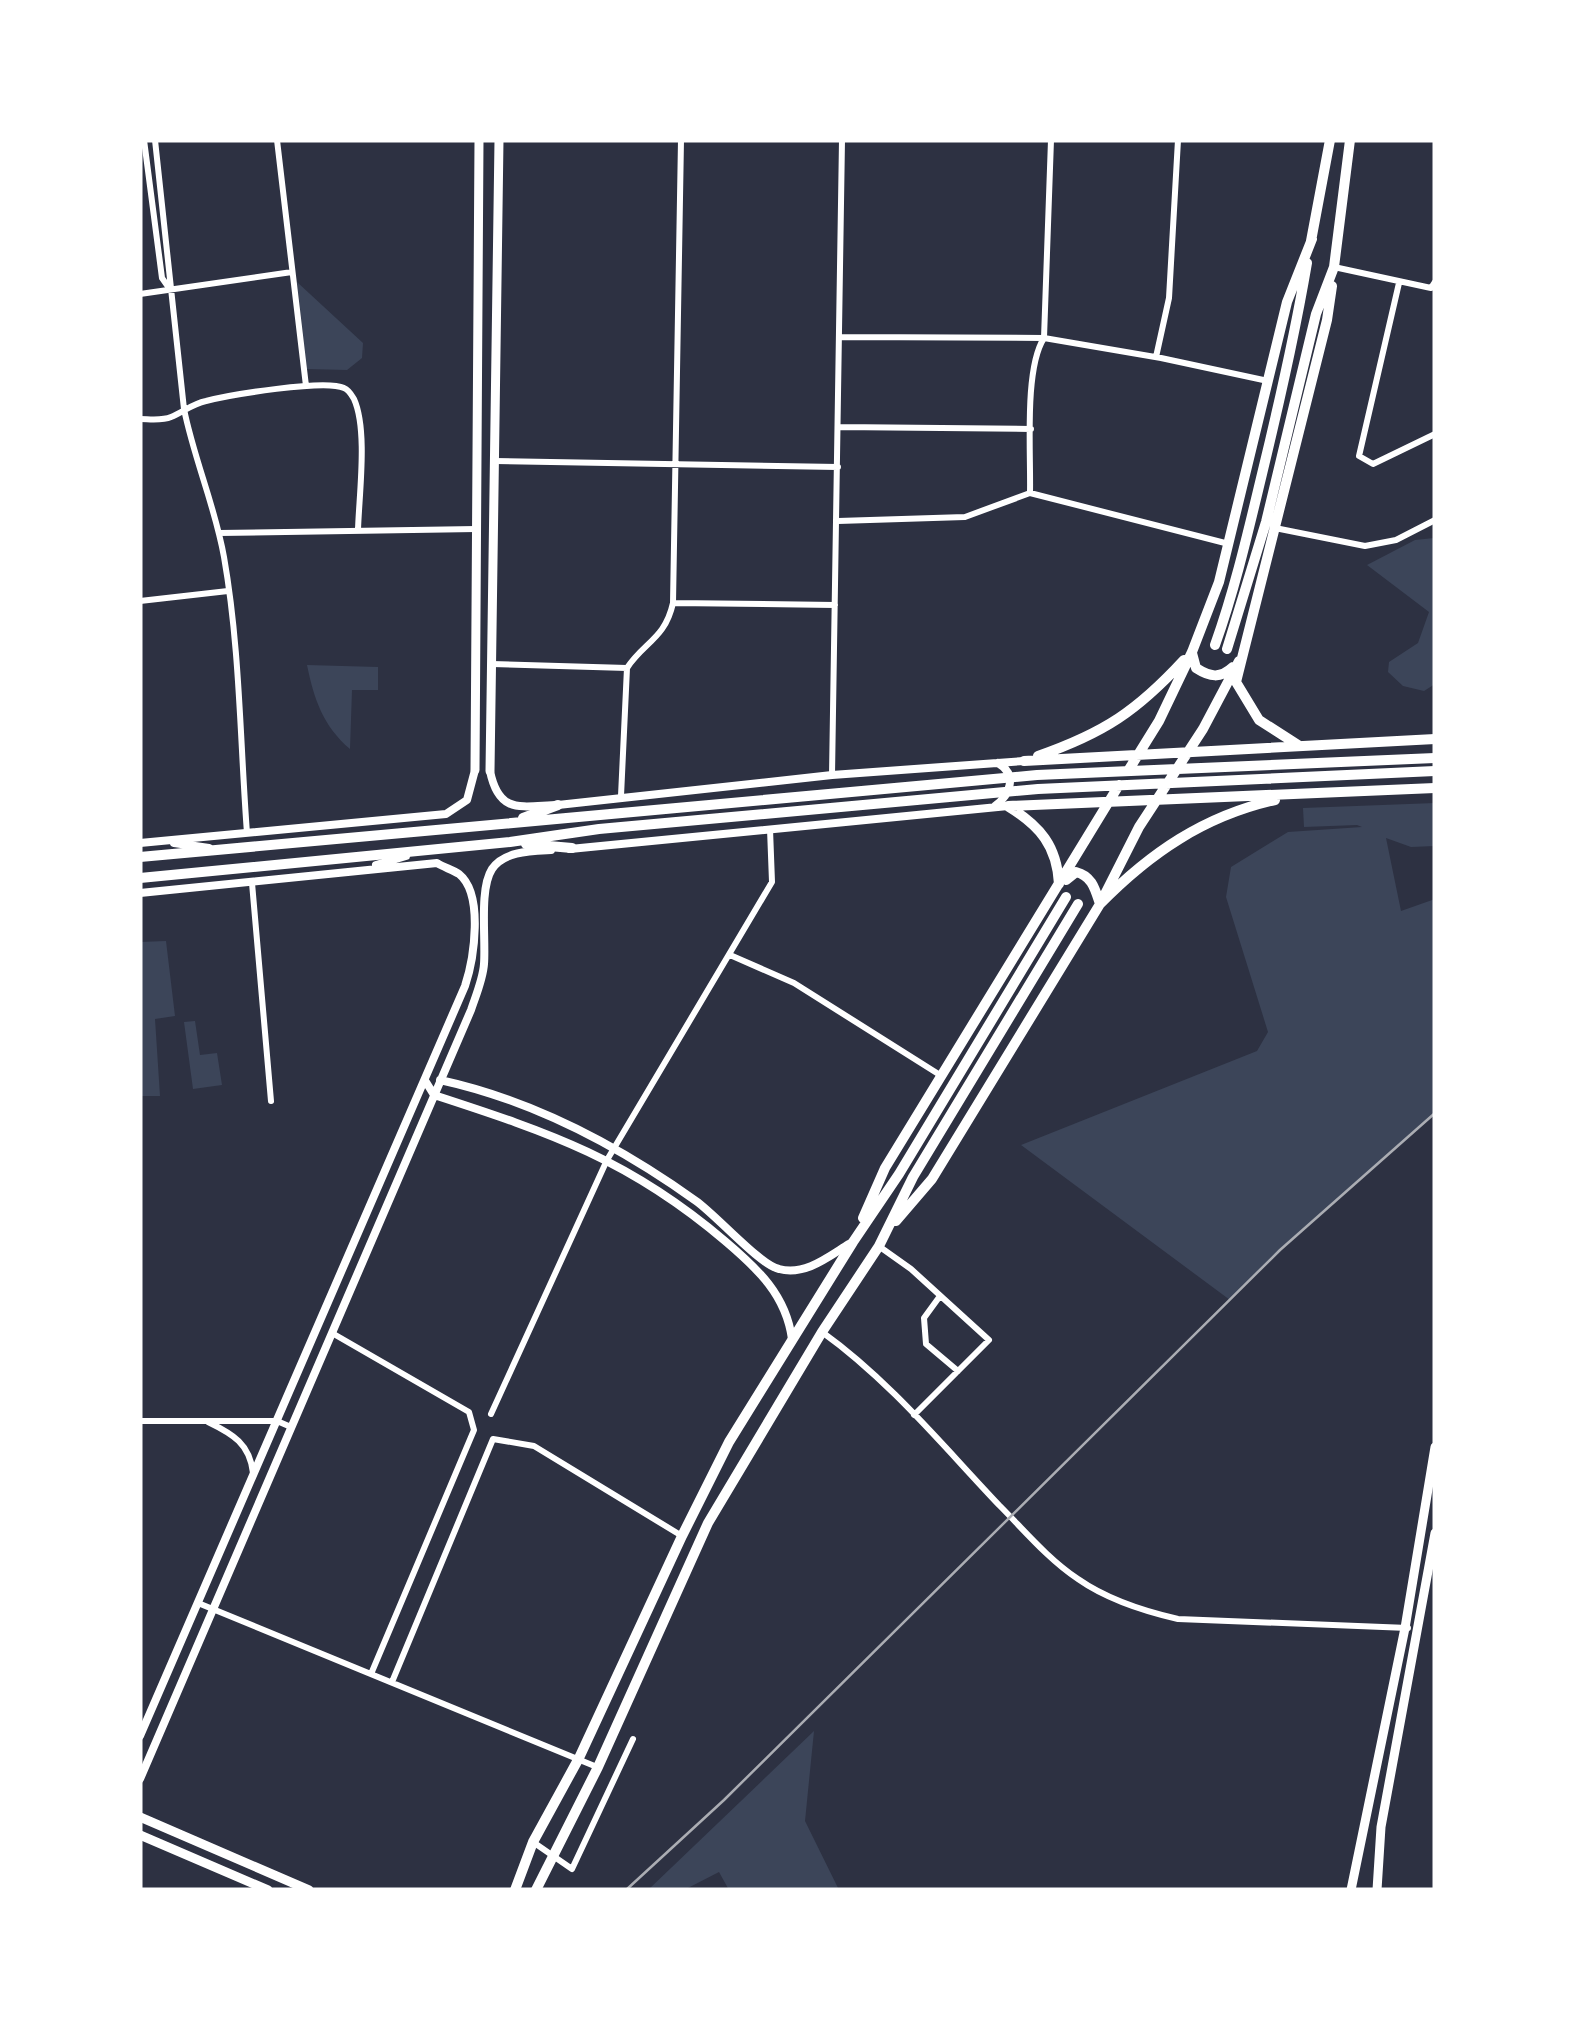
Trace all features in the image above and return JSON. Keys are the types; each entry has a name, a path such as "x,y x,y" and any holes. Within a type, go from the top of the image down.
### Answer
{"main road":[{"path":"476,770 479,140"},
{"path":"490,771 500,140"},
{"path":"1214,646 1232,596 1282,389 1330,140"},
{"path":"1298,745 1260,720 1236,682 1327,320 1350,140"},
{"path":"853,1242 885,1168 1141,753 1192,652 1231,544 1287,302 1312,239"},
{"path":"1228,649 1266,522 1316,314 1334,268"},
{"path":"1192,652 1196,668 1208,676 1220,676 1239,661"},
{"path":"1024,761 1080,742 1123,718 1192,652"},
{"path":"886,1233 932,1179 1100,904 1139,827 1190,750 1239,661"},
{"path":"1024,761 1435,738"},
{"path":"1298,745 1288,758 1287,770 1299,794"},
{"path":"140,857 1062,773 1435,758"},
{"path":"140,878 510,842 599,828 1038,790 1435,772"},
{"path":"1008,806 1435,788"},
{"path":"1100,904 1154,854 1210,820 1299,794"},
{"path":"508,824 558,805"},
{"path":"1008,806 1038,827 1047,839 1055,854 1059,885"},
{"path":"510,842 572,848"},
{"path":"1059,885 1076,872 1086,874 1094,884 1100,904"},
{"path":"515,1889 534,1842 579,1758 730,1442 1066,897"},
{"path":"536,1890 598,1767 708,1523 822,1332 879,1246 913,1177 1078,904"},
{"path":"1351,1890 1405,1628 1435,1448"},
{"path":"1377,1890 1381,1828 1435,1533"},
{"path":"140,1817 309,1890"},
{"path":"140,1835 268,1890"}],"street":[{"path":"144,140 162,278 170,289"},
{"path":"154,140 184,408 219,533 229,592 246,833"},
{"path":"277,140 306,386"},
{"path":"492,664 626,668 657,640 670,617 681,140"},
{"path":"832,775 842,140"},
{"path":"1030,493 1032,371 1044,338 1051,140"},
{"path":"1156,357 1169,298 1178,140"},
{"path":"143,155 156,153"},
{"path":"1334,268 1431,288 1435,282"},
{"path":"140,294 292,272"},
{"path":"1399,283 1359,456 1373,464 1435,434"},
{"path":"840,337 1044,338 1268,381"},
{"path":"140,420 169,418 205,401 306,386 329,384 345,388 352,394 360,434 358,530"},
{"path":"839,426 1031,429"},
{"path":"495,461 838,467"},
{"path":"838,522 964,516 1030,493 1231,544"},
{"path":"1275,528 1365,546 1396,540 1435,520"},
{"path":"219,533 478,529"},
{"path":"140,600 229,592"},
{"path":"672,603 835,606"},
{"path":"622,796 626,668"},
{"path":"490,771 496,794 514,806 1024,761"},
{"path":"995,806 1006,798 1010,786 1004,766 998,764"},
{"path":"140,843 429,816 457,809 466,800 476,770"},
{"path":"140,1779 479,987 484,968 486,885 493,867 504,858 524,852 1008,806"},
{"path":"404,832 429,816"},
{"path":"491,1414 614,1148 772,882 770,829"},
{"path":"159,841 220,849"},
{"path":"357,870 428,850"},
{"path":"140,893 437,864 461,876 473,898 471,967 425,1082 140,1736"},
{"path":"252,883 272,1101"},
{"path":"730,955 794,983 942,1076"},
{"path":"425,1082 441,1079 546,1114 614,1148 701,1204 772,1268 796,1270 814,1265 853,1242"},
{"path":"425,1082 434,1095 539,1129 608,1160 693,1214 742,1255 781,1299 792,1339"},
{"path":"879,1246 911,1269 989,1340 914,1416"},
{"path":"940,1296 924,1318 926,1344 958,1371"},
{"path":"822,1332 859,1358 1042,1549 1077,1578 1111,1598 1178,1619 1419,1628"},
{"path":"332,1333 469,1412 474,1430 371,1674"},
{"path":"140,1421 277,1421 291,1427"},
{"path":"207,1421 230,1432 246,1446 253,1476"},
{"path":"392,1682 493,1439 534,1446 682,1536"},
{"path":"198,1603 598,1767"},
{"path":"534,1842 572,1869 632,1738"}],"shaded area":[{"path":"297,282 363,343 362,358 347,370 307,369"},
{"path":"1434,538 1435,684 1424,691 1403,686 1388,672 1389,662 1418,643 1429,612 1367,565 1415,540"},
{"path":"307,665 378,667 378,690 352,690 350,749 321,711"},
{"path":"1435,803 1435,846 1411,847 1386,838 1401,911 1435,899 1435,1113 1280,1250 1230,1300 1021,1145 1257,1051 1268,1032 1226,897 1231,867 1288,832 1362,827 1304,827 1303,808"},
{"path":"166,941 175,1016 155,1019 160,1096 140,1096 140,942"},
{"path":"195,1021 200,1055 217,1053 222,1085 193,1089 184,1022"},
{"path":"814,1731 805,1821 839,1890 729,1890 719,1872 684,1890 648,1890"}],"railway":[{"path":"626,1890 724,1800 1280,1250 1435,1113"}]}
